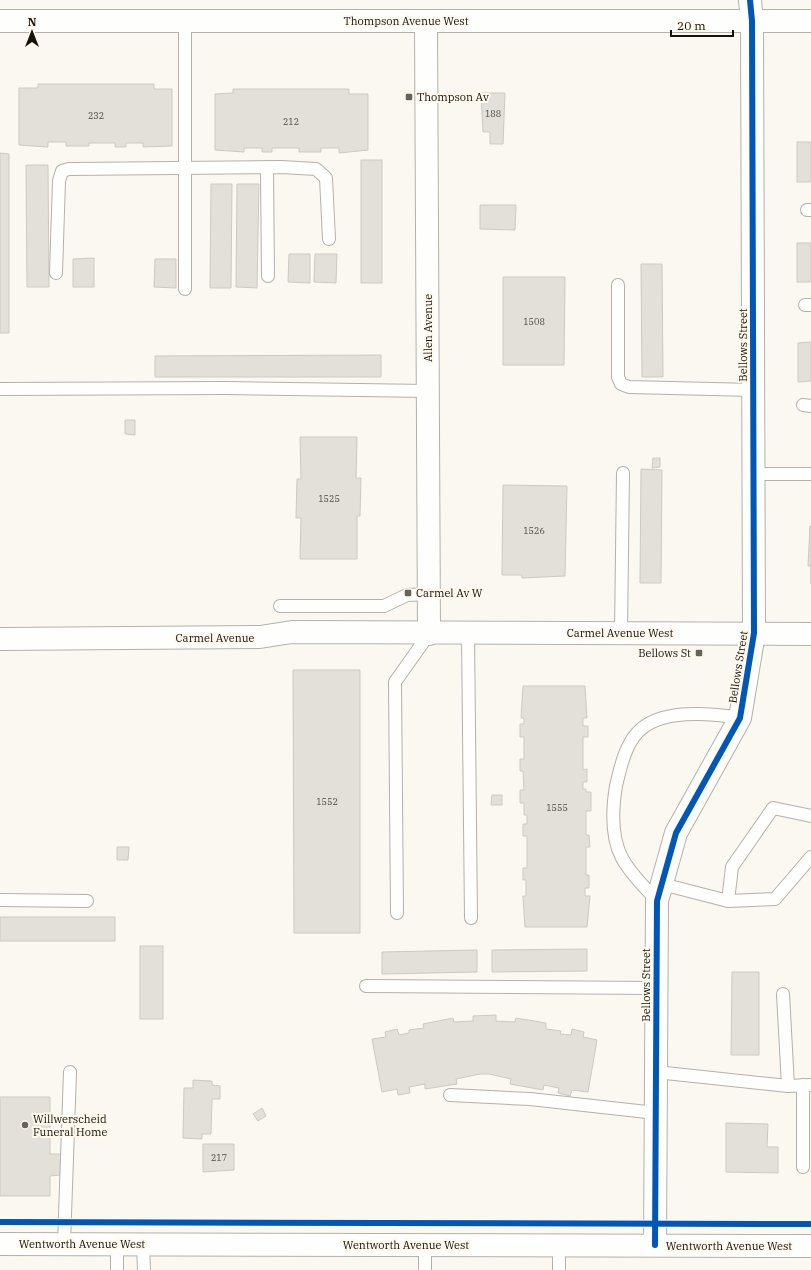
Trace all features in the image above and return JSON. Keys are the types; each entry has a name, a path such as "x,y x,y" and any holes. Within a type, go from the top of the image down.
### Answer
{"street":[{"name":"Thompson Avenue West","path":"0,21 426,21 751,10 811,21"},
{"name":"Bellows Street","path":"656,1246 656,988 659,892 676,833 740,718 754,633 751,10"},
{"name":"Allen Avenue","path":"426,21 429,634"},
{"name":"Carmel Avenue","path":"0,639 260,638 292,632 429,634"},
{"name":"Carmel Avenue West","path":"429,634 811,634"},
{"name":"Wentworth Avenue West","path":"0,1244 811,1246"}],"lane":[{"path":"185,21 185,289"},
{"path":"267,167 268,276"},
{"path":"56,273 59,181 62,171 69,169 267,167 316,169 326,178 329,239"},
{"path":"618,285 618,377 622,384 629,387 753,390"},
{"path":"0,389 226,388 428,391"},
{"path":"622,633 623,473"},
{"path":"753,474 811,474"},
{"path":"280,606 384,606 408,595 429,594"},
{"path":"397,913 395,682 429,634"},
{"path":"468,634 471,918"},
{"path":"740,718 702,713 683,714 663,718 649,724 638,732 630,745 619,774 614,796 613,824 617,844 622,858 631,873 659,892 728,901 774,899 811,857"},
{"path":"728,901 732,867 773,808 811,816"},
{"path":"0,900 87,901"},
{"path":"366,986 656,988"},
{"path":"783,994 788,1086"},
{"path":"64,1244 70,1072"},
{"path":"656,1072 788,1086 807,1085 803,1166"},
{"path":"450,1095 530,1099 656,1113"},
{"path":"117,1244 117,1270"},
{"path":"143,1244 144,1270"},
{"path":"425,1245 426,1270"},
{"path":"559,1245 559,1270"}],"building":[{"path":"38,84 154,84 154,89 172,89 172,146 143,147 143,143 126,143 126,147 115,147 115,143 89,143 89,146 66,146 66,142 48,142 48,147 19,145 19,88 38,88"},
{"path":"233,89 349,89 349,94 368,94 368,150 339,153 339,148 321,148 321,152 299,152 299,148 272,148 272,152 262,152 262,148 244,148 244,152 215,150 215,94 233,93"},
{"path":"481,93 505,93 503,144 490,144 490,132 483,132"},
{"path":"797,142 811,142 811,182 797,182"},
{"path":"0,153 9,154 9,333 0,333"},
{"path":"361,160 382,160 382,283 361,283"},
{"path":"26,165 48,165 49,287 27,287"},
{"path":"211,184 232,184 231,288 210,288"},
{"path":"237,184 259,184 257,288 236,287"},
{"path":"480,205 516,205 515,230 480,229"},
{"path":"797,243 811,243 811,282 797,282"},
{"path":"289,254 310,254 310,283 288,282"},
{"path":"315,254 337,254 336,283 314,282"},
{"path":"94,258 94,287 73,287 73,259"},
{"path":"155,259 176,259 176,288 154,287"},
{"path":"641,264 662,264 663,377 642,377"},
{"path":"503,277 565,277 564,365 503,365"},
{"path":"811,342 811,381 798,382 798,343"},
{"path":"381,355 381,377 155,377 155,356"},
{"path":"125,420 135,420 135,435 125,434"},
{"path":"300,437 357,437 356,478 361,478 360,516 357,516 357,559 300,559 301,518 296,518 297,479 301,479"},
{"path":"653,458 660,458 660,467 652,468"},
{"path":"641,469 662,470 661,583 640,583"},
{"path":"503,485 567,486 565,576 522,578 522,575 502,575"},
{"path":"810,526 811,566 808,566"},
{"path":"293,670 360,670 360,933 294,933"},
{"path":"523,686 585,686 587,718 583,718 583,726 588,726 588,737 583,737 583,770 587,769 587,782 583,782 583,789 586,789 586,792 591,792 591,811 586,811 586,835 589,835 590,847 586,847 586,875 589,875 589,888 585,888 585,896 590,896 587,927 525,927 523,896 526,896 526,880 523,880 523,868 527,868 527,836 523,836 523,824 527,824 527,815 524,815 524,803 520,803 520,790 524,790 523,771 520,771 520,759 524,759 524,737 520,737 520,724 524,724 524,718 521,718"},
{"path":"492,795 502,795 502,805 491,805"},
{"path":"117,847 129,847 128,860 117,860"},
{"path":"0,917 115,917 115,941 0,941"},
{"path":"140,946 163,946 163,1019 140,1019"},
{"path":"587,949 587,971 492,972 492,950"},
{"path":"477,950 477,972 382,974 382,952"},
{"path":"732,972 759,972 759,1055 731,1055"},
{"path":"496,1015 496,1021 515,1022 516,1018 546,1023 546,1029 561,1031 560,1034 571,1035 572,1029 584,1032 583,1037 597,1040 588,1092 572,1090 570,1096 558,1093 559,1088 544,1085 543,1090 510,1084 511,1079 489,1074 480,1074 456,1079 457,1084 425,1089 425,1084 409,1087 410,1093 398,1095 397,1089 382,1092 372,1039 386,1037 385,1032 397,1029 399,1035 409,1033 409,1030 424,1028 423,1024 453,1018 454,1022 473,1021 473,1016"},
{"path":"193,1080 212,1081 212,1085 220,1086 220,1099 212,1099 211,1134 202,1134 202,1139 183,1138 184,1088 193,1088"},
{"name":"Willwerscheid Funeral Home","path":"0,1097 50,1097 50,1154 61,1154 61,1175 50,1176 50,1196 0,1196"},
{"path":"262,1108 266,1116 258,1121 253,1114"},
{"path":"726,1123 768,1124 767,1147 778,1147 778,1173 726,1172"},
{"path":"203,1144 234,1144 234,1170 203,1172"}],"cycle path":[{"path":"655,1245 657,901 676,833 740,718 754,633 752,21 750,0"},
{"path":"0,1222 811,1224"}],"place":[{"name":"Thompson Av","path":"409,97"},
{"name":"Carmel Av W","path":"408,593"},
{"name":"Bellows St","path":"699,653"},
{"name":"Willwerscheid Funeral Home","path":"25,1125"}]}
